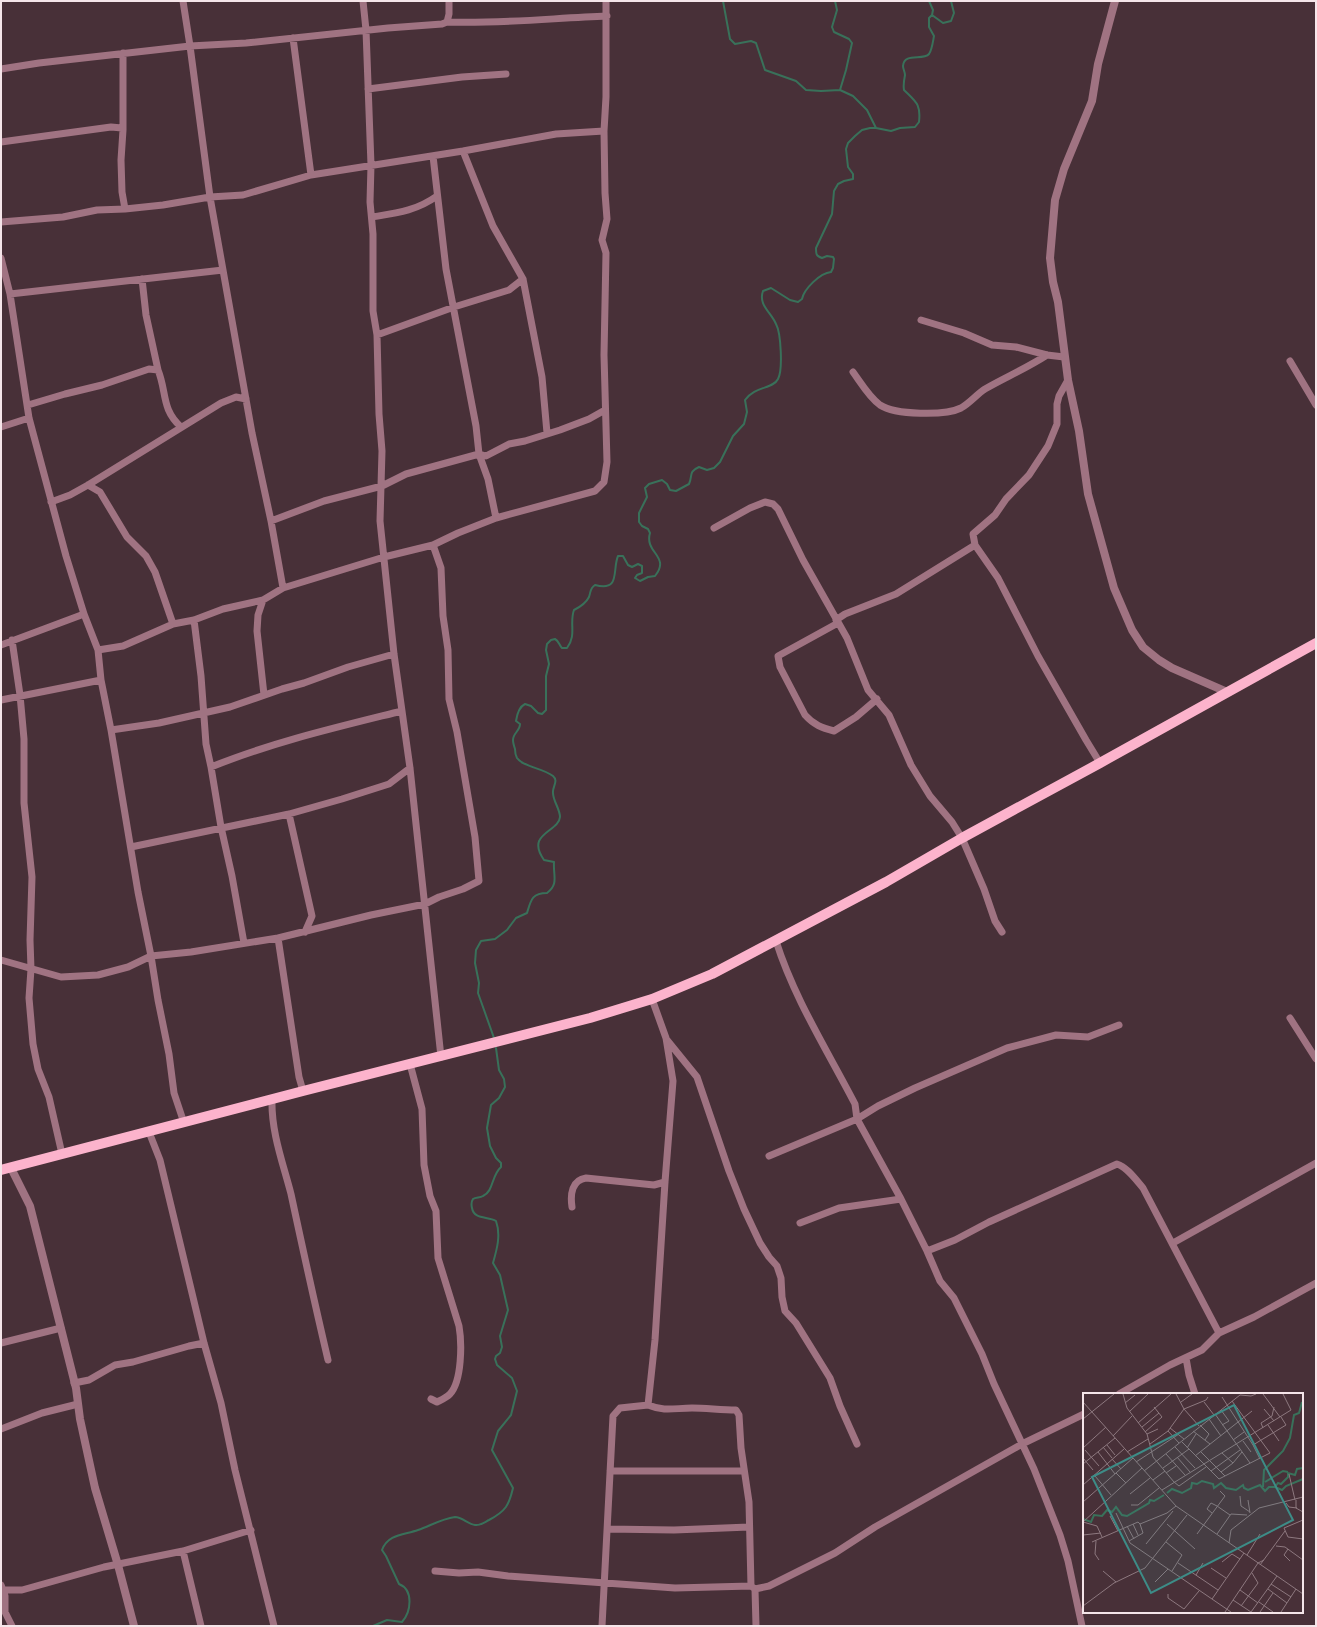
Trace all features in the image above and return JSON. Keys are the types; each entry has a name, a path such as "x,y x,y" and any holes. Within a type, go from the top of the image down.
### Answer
{"main road":[{"path":"1,1170 590,1018 652,999 712,974 776,941 886,882 962,838 1316,643"}],"street":[{"path":"182,1 190,46 210,197 252,433 271,521 283,588"},
{"path":"363,1 366,30 371,165 370,202 372,217 373,311 377,335 379,414 382,451 380,521 394,654 410,768 426,904 441,1057"},
{"path":"447,22 449,14 449,1"},
{"path":"98,650 123,646 173,624 194,620 223,609 263,600 283,588 384,557 433,545 496,518 595,491 604,482 607,462 604,355 606,253 602,240 607,219 604,131 606,97 606,1"},
{"path":"1115,1 1098,64 1092,101 1064,169 1055,200 1050,258 1053,282 1058,302 1064,357 1079,431 1088,494 1114,588 1132,630 1143,647 1159,660 1172,668 1227,692"},
{"path":"1,69 123,53 190,46 246,43 366,30 442,24 447,22 482,23 607,16"},
{"path":"293,38 312,175"},
{"path":"123,53 123,130 121,160 122,192 125,209"},
{"path":"368,89 462,77 506,74"},
{"path":"1,142 111,127 122,128 123,130"},
{"path":"1,222 63,217 97,210 125,209 163,205 210,197 243,195 312,175 463,151 556,134 604,131"},
{"path":"463,151 493,226 523,279 542,377 547,433"},
{"path":"433,156 446,269 476,426 479,454 488,479 496,518"},
{"path":"372,217 410,210 425,204 437,196"},
{"path":"1,258 10,294 30,418 51,502 84,614 98,650 101,680 111,730 138,892 152,956 158,1000 169,1054 174,1093 184,1123"},
{"path":"10,294 223,270"},
{"path":"142,279 146,315 166,404 172,420 181,427"},
{"path":"377,335 454,307 509,290 523,279"},
{"path":"921,320 964,333 992,345 1016,347 1047,355 1064,357"},
{"path":"853,372 880,405 891,410 922,413 946,412 961,408 984,389 1026,368 1047,355"},
{"path":"1290,361 1316,405"},
{"path":"28,405 102,385 149,368 158,370"},
{"path":"1068,380 1059,396 1057,404 1057,424 1048,446 1029,475 1006,499 996,515 973,534 975,545 998,578 1038,656 1100,763"},
{"path":"51,502 70,495 88,485 221,403 236,397 246,399"},
{"path":"271,521 324,501 382,486 406,474 479,454 486,456 510,444 525,441 588,419 605,410"},
{"path":"1,427 30,418"},
{"path":"88,485 100,492 126,537 146,556 155,572 173,624"},
{"path":"714,528 750,508 765,502 773,504 847,638 868,690 889,715 911,765 930,796 952,822 962,838 984,889 995,921 1002,932"},
{"path":"1,960 61,977 98,975 128,967 152,956 192,952 278,938 371,915 426,904 479,880 476,836 457,732 449,699 448,650 443,616 441,568 433,545"},
{"path":"877,699 856,717 834,731 820,728 811,722 805,715 780,667 778,656 837,621 845,614 896,594 975,545"},
{"path":"263,600 258,616 257,631 264,695"},
{"path":"1,645 84,614"},
{"path":"194,620 201,676 206,744 244,943"},
{"path":"12,640 20,696 24,739 24,802 32,877 30,940 31,969 29,998 33,1044 38,1069 48,1097 62,1154"},
{"path":"111,730 159,723 230,707 264,695 304,684 348,667 394,654"},
{"path":"1,700 101,680"},
{"path":"211,767 242,754 299,737 402,711"},
{"path":"131,847 289,814 389,784 410,768"},
{"path":"289,814 312,916 305,932"},
{"path":"278,938 303,1091"},
{"path":"776,941 782,960 800,1002 855,1104 857,1119 901,1199 927,1250 940,1281 954,1298 982,1354 1060,1535 1073,1581 1082,1626"},
{"path":"648,1405 658,1302 673,1081 666,1038 652,999"},
{"path":"1290,1018 1316,1059"},
{"path":"769,1156 857,1119 878,1106 915,1088 1007,1048 1056,1035 1088,1036 1119,1026"},
{"path":"666,1038 697,1077 729,1171 744,1208 760,1243 777,1266 781,1278 782,1297 785,1311 796,1323 830,1378 840,1406 857,1444"},
{"path":"410,1064 422,1109 424,1165 430,1196 436,1211 438,1258 461,1337 458,1371 451,1393 443,1400 437,1402 431,1399"},
{"path":"272,1099 272,1115 281,1158 328,1360"},
{"path":"149,1132 160,1160 204,1343 221,1403 235,1470 274,1626"},
{"path":"1173,1243 1316,1163"},
{"path":"927,1250 955,1240 989,1222 1117,1164 1121,1165 1143,1188 1219,1333"},
{"path":"11,1168 30,1206 74,1383 96,1488 134,1626"},
{"path":"572,1207 571,1198 575,1184 580,1179 607,1179 654,1185 665,1182"},
{"path":"800,1223 839,1208 901,1199"},
{"path":"1121,1393 1170,1365 1202,1350 1219,1333 1254,1317 1316,1283"},
{"path":"1,1343 60,1328"},
{"path":"74,1383 89,1380 116,1365 133,1362 204,1343"},
{"path":"1186,1358 1194,1393"},
{"path":"1,1429 42,1413 78,1404"},
{"path":"602,1626 613,1416 620,1408 648,1405 669,1410 689,1408 736,1410 739,1415 744,1471 749,1502 749,1526 756,1626"},
{"path":"435,1571 459,1573 478,1572 604,1584 675,1588 753,1588 769,1586 835,1553 887,1520 1022,1444 1083,1414"},
{"path":"610,1471 744,1471"},
{"path":"608,1529 674,1530 749,1526"},
{"path":"12,1626 5,1612 5,1596 2,1588 22,1590 104,1567 184,1551 251,1530"},
{"path":"184,1551 201,1626"}],"waterway":[{"path":"723,1 730,39 735,44 751,41 756,43 765,70 796,81 806,90 840,90 853,96 867,110 876,128"},
{"path":"835,1 837,10 832,27 834,32 849,39 852,43 840,90"},
{"path":"494,1038 478,993 479,983 475,963 476,950 481,941 495,939 507,930 516,918 527,913 533,898 538,894 547,893 551,890 555,879 554,862 544,860 539,851 538,844 540,838 558,822 560,817 553,796 555,778 549,773 520,761 517,757 513,743 514,736 520,726 520,724 516,721 521,707 525,704 531,706 538,713 542,714 546,710 546,676 549,664 546,650 547,644 551,640 555,639 562,648 567,648 572,638 572,620 574,610 586,601 593,586 603,586 612,583 618,556 623,556 628,565 632,567 638,564 642,566 642,573 637,575 635,578 640,581 648,577 655,576 659,569 659,559 650,545 650,533 648,529 642,526 639,522 639,513 647,497 645,488 649,484 662,480 667,484 670,490 676,491 689,484 693,470 699,467 707,470 714,468 720,462 733,436 744,424 747,412 745,400 749,395 772,385 778,379 781,360 778,329 762,300 763,291 771,288 790,300 798,302 802,299 803,295 813,282 822,275 831,272 833,268 833,257 820,257 816,252 816,248 832,214 834,191 838,184 853,179 853,174 848,167 846,149 848,143 862,130 876,128 891,131 900,128 915,127 919,122 919,111 917,104 904,90 905,75 903,66 907,59 926,56 931,50 934,36 929,27 929,18 932,15 933,10 929,1"},
{"path":"932,15 943,23 951,21 954,13 951,1"},
{"path":"373,1626 387,1620 402,1622 405,1618 410,1602 407,1591 399,1584 382,1550 388,1541 397,1536 455,1517 475,1525 482,1524 495,1517 506,1507 513,1488 492,1450 498,1431 511,1415 517,1391 512,1378 497,1365 495,1359 500,1353 502,1347 500,1336 508,1310 500,1275 493,1263 498,1242 498,1232 496,1221 475,1214 471,1204 473,1199 487,1194 501,1167 501,1163 496,1158 490,1146 487,1128 491,1105 499,1098 505,1087 504,1079 499,1070 496,1048"}]}
